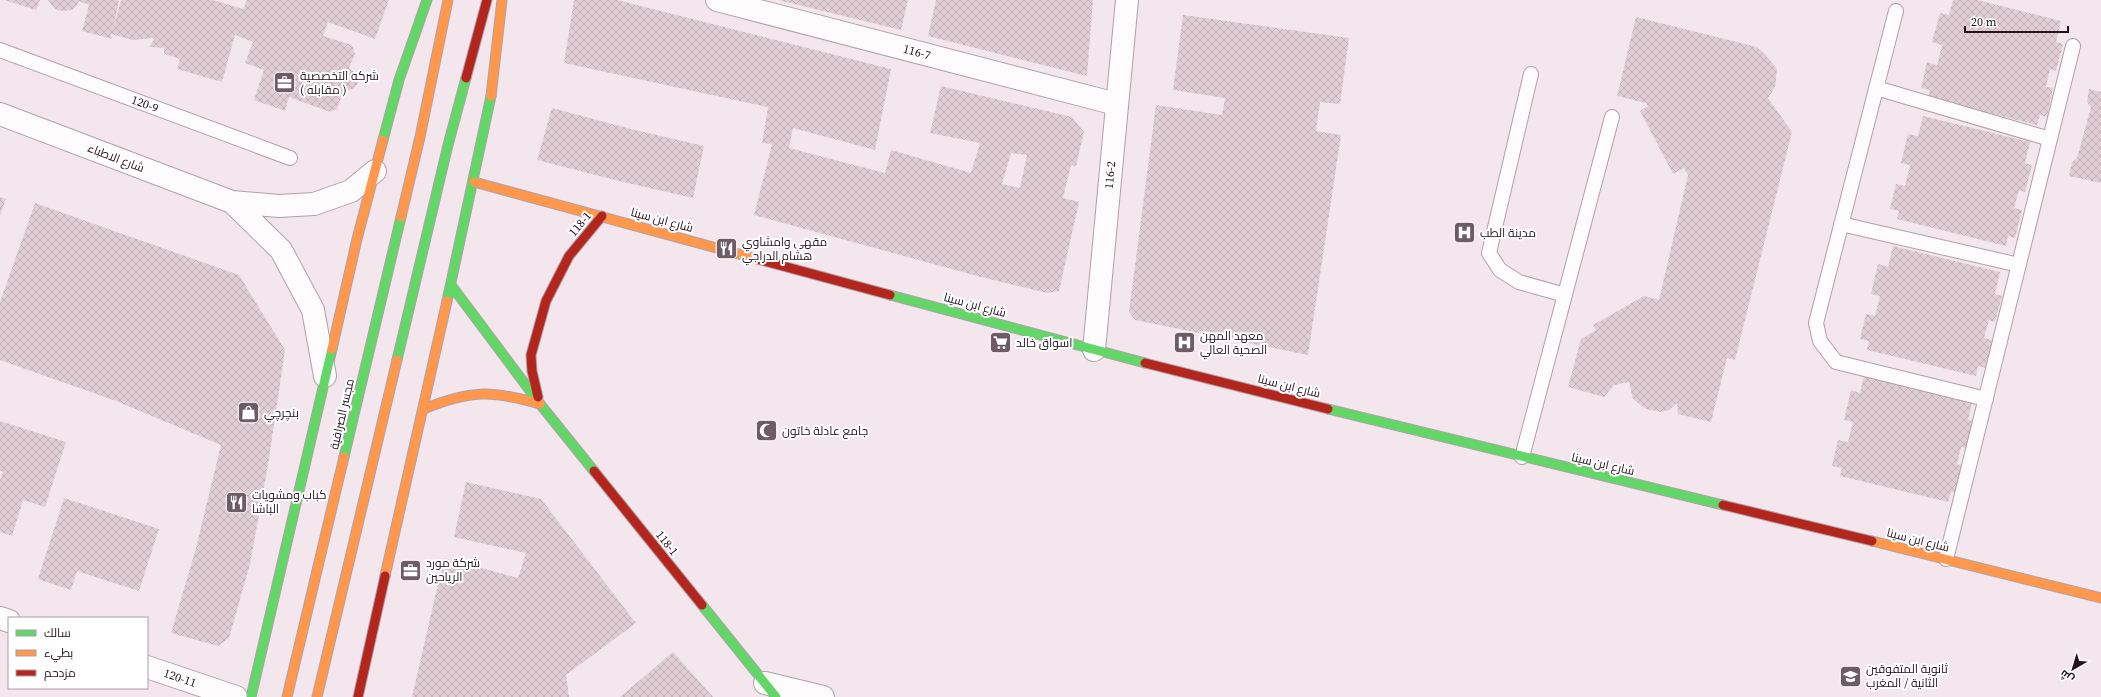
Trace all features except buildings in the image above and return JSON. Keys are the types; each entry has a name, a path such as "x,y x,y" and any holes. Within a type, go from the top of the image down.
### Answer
{"main road":[{"path":"251,697 374,171 399,80 427,0"},
{"name":"مجسر الصرافية","path":"287,697 420,138 448,0"},
{"path":"317,697 448,146 487,0"},
{"path":"358,697 474,182 491,95 502,0"},
{"name":"شارع ابن سينا","path":"474,182 1094,350 1522,457 1946,559 2101,598"},
{"name":"118-1","path":"540,404 533,380 531,356 542,309 562,266 602,216"},
{"name":"118-1","path":"451,285 540,404 771,690"},
{"path":"424,409 452,397 482,392 512,395 540,404"}],"street":[{"name":"116-7","path":"717,0 1116,104"},
{"name":"116-2","path":"1094,350 1127,0"},
{"name":"شارع الاطباء","path":"0,114 232,202"},
{"path":"232,202 279,206 314,204 351,191 374,171"},
{"path":"232,202 281,250 299,283 313,310 325,376"},
{"name":"120-11","path":"148,667 236,697"},
{"path":"771,690 823,697"}],"lane":[{"path":"1896,11 1816,323 1820,341 1836,362 1986,399"},
{"path":"1946,559 2073,46"},
{"name":"120-9","path":"0,50 290,158"},
{"path":"1531,74 1489,254 1500,270 1519,282 1565,295"},
{"path":"1876,88 2050,138"},
{"path":"1522,457 1612,117"},
{"path":"1841,224 2019,265"}],"traffic: fast":[{"path":"383,140 399,80 427,0"},
{"path":"397,360 448,145 466,78"},
{"path":"447,301 491,96"},
{"path":"344,457 401,217"},
{"path":"451,285 540,404 594,471"},
{"path":"890,295 1145,363"},
{"path":"251,697 332,349"},
{"path":"1328,409 1723,505"},
{"path":"702,605 776,697"}],"traffic: slow":[{"path":"401,217 420,137 448,0"},
{"path":"491,96 502,0"},
{"path":"332,349 357,239 383,140"},
{"path":"474,182 757,259"},
{"path":"385,576 447,301"},
{"path":"317,697 397,360"},
{"path":"424,409 455,398 481,394 508,396 540,404"},
{"path":"287,697 344,457"},
{"path":"1872,541 2101,598"}],"traffic: jam":[{"path":"466,78 487,0"},
{"path":"538,397 532,371 531,355 546,301 569,256 602,216"},
{"path":"757,259 890,295"},
{"path":"1145,363 1328,409"},
{"path":"594,471 702,605"},
{"path":"1723,505 1872,541"},
{"path":"358,697 385,576"}],"place":[{"name":"شركه التخصصية ( مقابله )","path":"285,83"},
{"name":"مدينة الطب","path":"1464,233"},
{"name":"مقهى وامشاوي هشام الدراجي","path":"726,249"},
{"name":"اسواق خالد","path":"1001,343"},
{"name":"معهد المهن الصحية العالي","path":"1184,343"},
{"name":"بنچرچي","path":"248,413"},
{"name":"جامع عادلة خاتون","path":"767,431"},
{"name":"كباب ومشويات الباشا","path":"237,502"},
{"name":"شركة مورد الرياحين","path":"411,570"},
{"name":"ثانوية المتفوقين الثانية / المغرب","path":"1851,676"}]}
